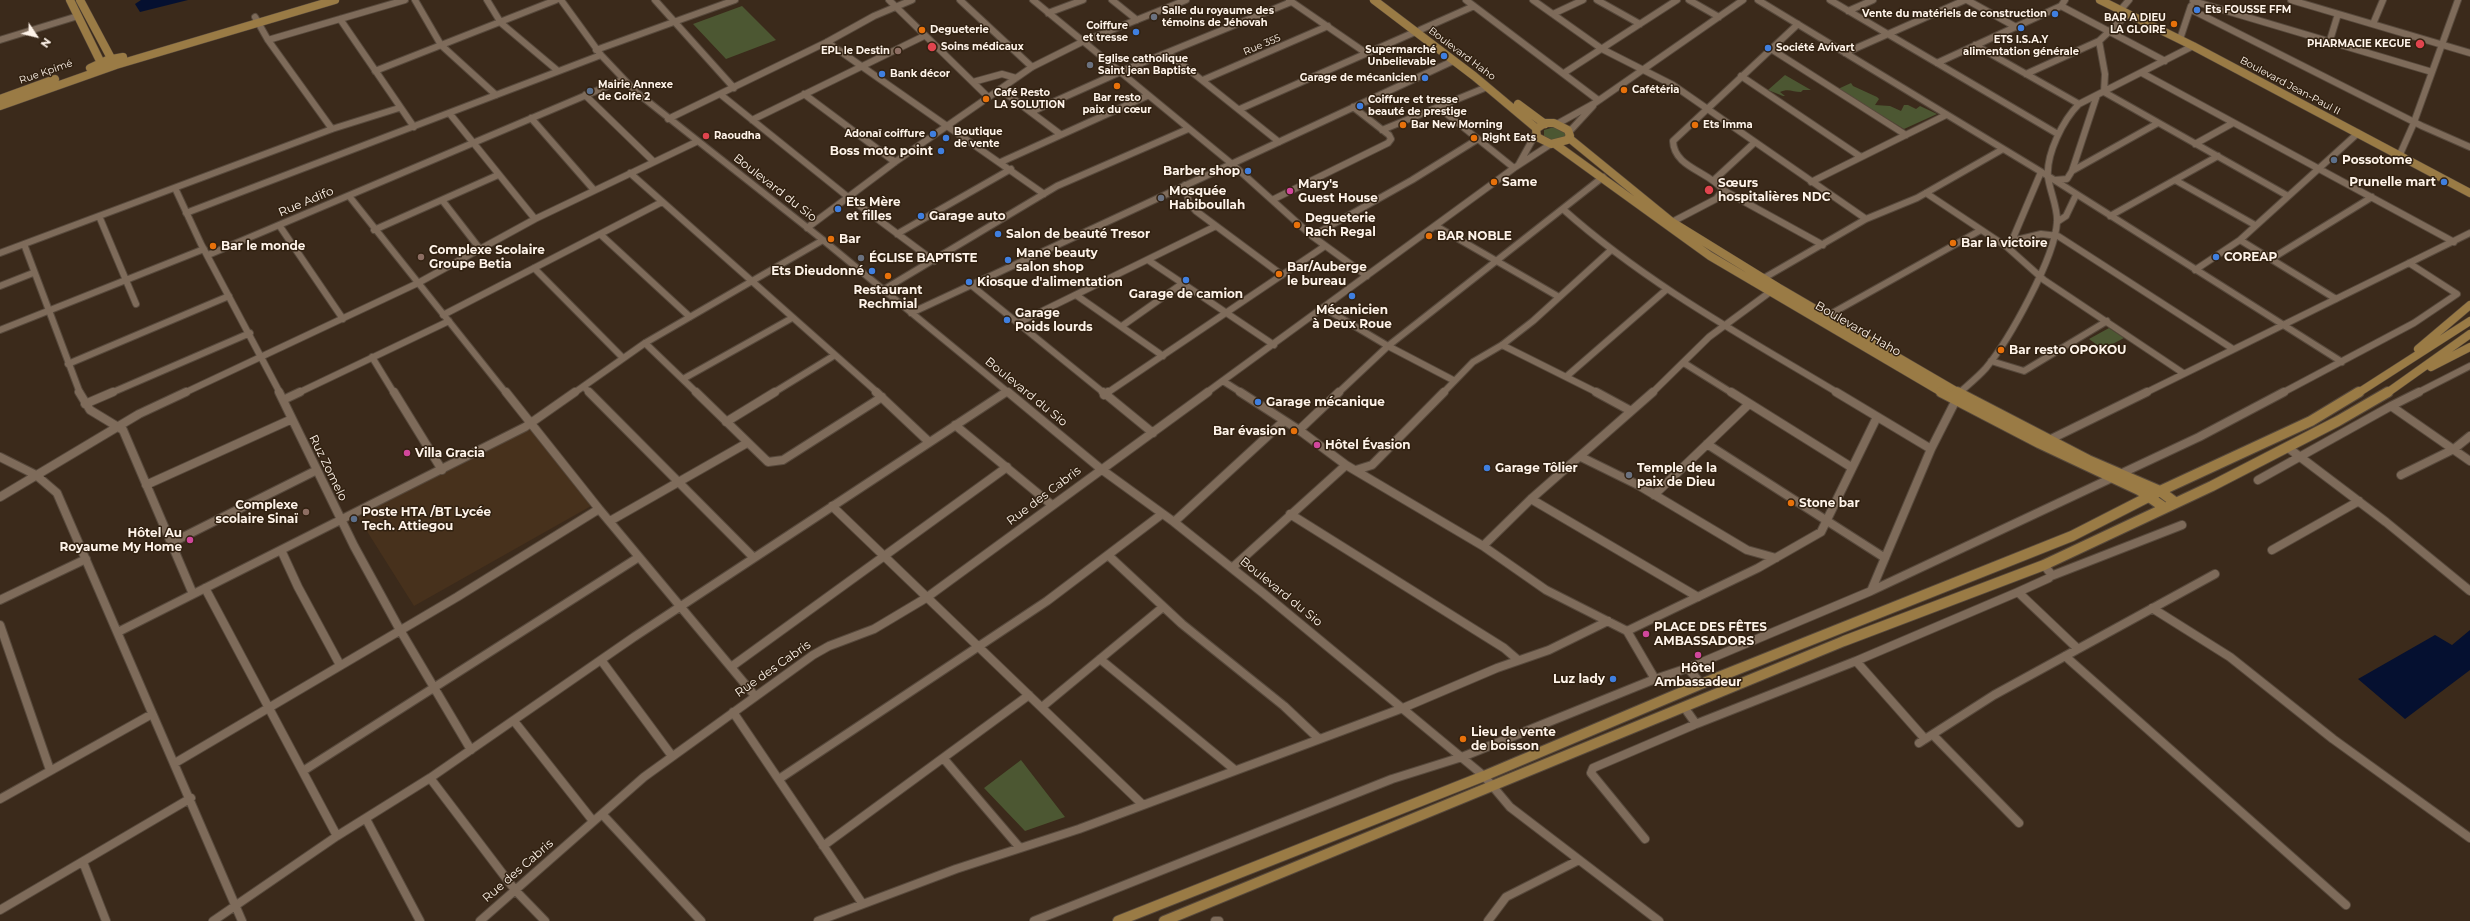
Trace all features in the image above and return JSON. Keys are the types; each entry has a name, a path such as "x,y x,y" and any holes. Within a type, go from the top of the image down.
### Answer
{"main road":[{"path":"70,0 101,66"},
{"path":"80,0 114,61"},
{"path":"256,20 312,0"},
{"path":"0,106 114,61 256,20 335,0"},
{"name":"Boulevard Haho","path":"1374,0 1545,124"},
{"name":"Boulevard Haho","path":"1381,0 1453,61 1487,87 1536,131 1541,141 1553,144 1603,177 1679,236 1770,292 1994,416 2116,476 2160,491 2176,503"},
{"name":"Boulevard Jean-Paul II","path":"2100,0 2179,37 2193,46 2358,133 2470,188"},
{"name":"Boulevard Jean-Paul II","path":"2108,0 2399,153 2470,193"},
{"name":"Rue Kpimé","path":"0,99 101,66"},
{"path":"1536,131 1545,124 1557,124"},
{"name":"Boulevard Haho","path":"1557,124 1607,172 1672,222 1957,396"},
{"path":"1553,144 1564,142 1569,135"},
{"path":"2405,361 2470,305"},
{"path":"1118,921 1484,776 1701,684 2008,563 2135,505 2160,491 2311,421 2355,395 2405,361 2470,321"},
{"path":"2412,376 2467,336"},
{"path":"1164,921 1844,641 2044,565 2176,503 2287,447 2344,417 2412,376 2470,347"},
{"name":"Boulevard Haho","path":"1994,416 2049,440 2116,476 2131,486 2151,496 2165,508"},
{"path":"2144,485 2173,486"},
{"path":"2131,486 2135,505"}],"street":[{"path":"268,40 404,0"},
{"path":"415,0 441,45 496,95"},
{"path":"487,0 501,23 558,71"},
{"path":"375,71 501,23 556,0"},
{"name":"Boulevard du Sio","path":"561,0 596,50 622,80 668,120 822,240 1101,469 1174,522 1232,568 1462,757 1484,776 1510,807 1658,921"},
{"path":"655,0 734,88"},
{"path":"596,50 736,0"},
{"path":"889,0 924,36 988,97"},
{"path":"668,120 827,42 896,6 912,0"},
{"path":"960,0 1032,67"},
{"path":"1033,0 1147,96 1232,164 1312,236 1367,276"},
{"path":"1048,13 1083,0"},
{"path":"1112,0 1137,20"},
{"path":"807,228 895,162 1032,67 1082,42 1186,0"},
{"path":"1466,0 1564,74 1597,101"},
{"path":"1533,0 1602,49 1673,85 1704,109 1866,219"},
{"path":"1553,14 1583,0"},
{"path":"1597,0 1640,24"},
{"path":"1564,74 1677,0"},
{"path":"1689,0 1718,17"},
{"path":"1557,124 1597,101 1742,0"},
{"path":"1758,0 2051,178 2342,362"},
{"path":"1830,0 2056,133"},
{"path":"1848,11 1873,0"},
{"path":"1845,53 1966,0 2016,27"},
{"path":"1937,63 2061,6 2065,0"},
{"path":"2123,7 2129,0"},
{"path":"2291,0 2470,53"},
{"path":"2373,24 2382,0"},
{"path":"2399,153 2414,122 2458,0"},
{"path":"1030,112 1118,72 1168,53 1290,1 1366,52"},
{"path":"2179,37 2193,1 2330,40 2432,72"},
{"path":"1240,109 1366,52 1474,6"},
{"path":"2061,6 2165,61"},
{"path":"2190,9 2414,122 2470,147"},
{"path":"2026,74 2099,41 2111,32 2128,14"},
{"path":"2330,40 2338,14"},
{"path":"0,40 78,16"},
{"path":"340,19 399,108 414,127"},
{"path":"256,20 268,40 332,129"},
{"path":"1798,24 1704,109 1673,141 1671,148 1675,156 1714,180 1723,190 1823,244"},
{"name":"Rue 355","path":"1203,80 1328,26"},
{"path":"752,120 924,36"},
{"path":"2099,41 2105,74 2104,92"},
{"path":"827,42 861,67 1011,169 1044,194"},
{"path":"1975,46 2079,104"},
{"path":"1871,591 1931,449 1957,396 1985,369 2008,337 2039,276 2057,222 2051,178 2056,133 2067,116 2079,104 2142,74 2193,46"},
{"path":"1771,49 1906,135"},
{"path":"1168,53 1240,109 1279,142"},
{"path":"186,212 450,114 601,55"},
{"path":"911,313 1453,61"},
{"path":"973,82 1002,74 1016,78"},
{"path":"2142,74 2454,242"},
{"path":"1741,76 1861,157"},
{"name":"Rue Adifo","path":"0,330 126,280 279,225 622,80"},
{"path":"1382,130 1487,87"},
{"path":"1000,89 1060,134"},
{"path":"2104,92 2288,196"},
{"path":"720,94 848,197 934,262"},
{"path":"804,94 895,162"},
{"path":"585,95 654,162"},
{"path":"2051,178 2066,179 2072,171 2097,95"},
{"path":"1001,162 1060,134 1147,96"},
{"path":"1569,135 1597,101"},
{"path":"1272,200 1388,143 1391,139 1353,107"},
{"path":"1438,107 1478,139 1516,166 1536,131"},
{"path":"0,253 332,129 399,108"},
{"path":"450,114 535,219"},
{"path":"1811,182 1946,115"},
{"path":"531,118 594,190"},
{"path":"2072,171 2158,123"},
{"path":"2195,144 2233,123"},
{"path":"883,290 934,262 1044,194 1070,180 1188,128"},
{"path":"2196,270 2240,240 2358,133"},
{"path":"1312,236 1412,180 1478,139"},
{"path":"0,497 117,425 418,283 535,219 696,142"},
{"path":"1714,180 1754,143"},
{"name":"Rue des Cabris","path":"480,921 644,777 672,756 813,655 829,646 874,630 926,598 1101,469 1274,345 1516,166 1553,144"},
{"path":"1764,278 1866,219 1926,193 2003,149"},
{"path":"2110,216 2218,156"},
{"path":"897,234 1011,169"},
{"path":"2007,247 2012,241 2041,172"},
{"path":"630,173 792,318 882,396 929,442"},
{"path":"374,230 498,175"},
{"path":"1299,430 1388,346 1564,210 1603,177"},
{"path":"2175,180 2255,225"},
{"path":"1186,185 1190,206 1282,275"},
{"name":"Ruz Zomelo","path":"175,188 206,252 262,356 341,520 400,630 471,750"},
{"path":"1672,222 1716,198 1723,190"},
{"path":"1926,193 2007,247 2039,276 2183,373"},
{"path":"2057,222 2066,216 2076,195"},
{"path":"349,196 374,230 533,423 600,509 755,696"},
{"path":"2271,259 2372,197"},
{"path":"442,200 480,249"},
{"path":"443,315 662,202"},
{"path":"1564,210 1610,251 1667,289 1724,325 1931,449"},
{"path":"99,216 136,304"},
{"path":"279,225 343,319"},
{"path":"1018,323 1216,226"},
{"path":"1436,226 1559,297"},
{"path":"1827,316 1981,230"},
{"path":"2049,440 2470,233"},
{"path":"600,234 690,317"},
{"path":"2012,241 2027,235 2053,234 2233,349"},
{"path":"118,632 533,423 645,343 822,240"},
{"path":"2240,240 2336,299"},
{"path":"24,244 33,273 85,404 90,410 123,430 193,594"},
{"path":"1104,394 1163,356 1325,246"},
{"path":"1356,470 1372,465 1453,380 1480,356 1502,345 1559,297 1610,251"},
{"path":"1148,260 1228,312 1274,345"},
{"path":"1034,921 1392,779 1462,757 1655,679 1688,668 1871,591 2199,437 2414,323 2457,294 2409,263"},
{"path":"534,268 622,358"},
{"path":"0,286 33,273"},
{"path":"1122,326 1183,283"},
{"path":"970,285 1153,433"},
{"path":"1567,376 1667,289"},
{"path":"1483,546 1531,499 1631,411 1724,325 1770,292"},
{"path":"1076,295 1163,356"},
{"path":"68,364 229,296"},
{"path":"1324,308 1388,346 1453,380"},
{"path":"683,379 792,318"},
{"path":"283,400 449,321"},
{"path":"1991,361 2015,370 2024,371 2106,321"},
{"path":"85,404 250,333"},
{"path":"645,343 764,460 773,462 783,460 882,396"},
{"path":"1502,345 1521,356 1567,376 1631,411"},
{"path":"726,422 835,355"},
{"path":"372,357 442,470"},
{"path":"1684,363 1851,467"},
{"path":"2258,480 2391,406 2470,366"},
{"path":"1223,381 1299,430 1346,465 1483,546 1546,590 1627,631 1637,646 1646,667 1655,679"},
{"path":"584,387 754,558"},
{"path":"213,921 337,836 430,778 681,606 1006,392"},
{"path":"1654,496 1749,404"},
{"path":"2391,406 2470,461"},
{"path":"1627,631 1776,558 1813,538 1827,523 1851,467 1877,417"},
{"path":"146,485 292,419"},
{"path":"1174,522 1284,421"},
{"path":"955,425 1052,505"},
{"path":"2401,475 2454,449 2470,436"},
{"path":"610,521 747,443"},
{"path":"1707,444 1827,523 1885,558"},
{"path":"2287,447 2359,501 2470,591"},
{"path":"1581,456 1638,485 1654,496 1747,550 1776,558"},
{"path":"0,457 36,475 57,492 242,921"},
{"path":"1232,568 1346,465"},
{"path":"731,667 884,554 1007,467"},
{"path":"171,542 317,470"},
{"path":"1531,499 1698,597"},
{"path":"2272,550 2304,529 2324,521 2359,501"},
{"path":"832,506 884,554 926,598 1142,804"},
{"path":"175,764 600,509"},
{"path":"779,779 1047,601 1109,556 1162,514"},
{"path":"1290,514 1497,644 1518,660"},
{"path":"1645,839 1627,820 1591,770 1696,724 1856,661 2018,592 2051,576 2182,524"},
{"path":"281,550 298,587 340,665"},
{"path":"1109,556 1163,607 1284,706 1318,738"},
{"path":"303,771 639,557"},
{"path":"0,600 86,559"},
{"path":"2044,565 2051,576"},
{"path":"1856,661 1922,741 1994,695 2215,574"},
{"path":"205,588 337,836"},
{"path":"2018,592 2078,649"},
{"path":"1042,707 1163,607"},
{"path":"2152,608 2230,656 2333,739 2470,838"},
{"path":"818,921 1020,848 1079,829 1318,738 1403,708 1518,660 1549,650 1608,621"},
{"path":"0,625 50,770"},
{"path":"2065,656 2159,742 2278,843 2346,905"},
{"path":"1100,659 1235,770"},
{"path":"601,660 672,756"},
{"path":"1688,668 1701,684"},
{"path":"823,846 944,759 1029,695"},
{"path":"1684,707 1696,724"},
{"path":"733,712 862,904"},
{"path":"0,799 152,714"},
{"path":"514,721 594,821"},
{"path":"1933,735 2019,823"},
{"path":"944,759 1020,848"},
{"path":"430,778 515,890 545,921"},
{"path":"0,910 190,798"},
{"path":"602,814 701,921"},
{"path":"366,819 420,921"},
{"path":"1488,921 1506,897 1579,860"},
{"path":"83,862 106,921"}],"shaded area":[{"path":"530,426 591,506 414,606 358,517"}],"green space":[{"path":"742,6 776,40 726,59 693,24"},
{"path":"1785,75 1811,90 1803,90 1801,92 1788,90 1780,92 1785,96 1783,96 1768,90"},
{"path":"1851,83 1853,86 1877,97 1879,99 1875,105 1890,106 1901,111 1904,105 1908,105 1916,109 1920,106 1937,114 1904,129 1838,89"},
{"path":"1554,127 1566,133 1566,138 1554,141 1544,137 1544,130"},
{"path":"2109,328 2124,338 2103,349 2089,339"},
{"path":"1021,760 1065,817 1025,831 984,788"}],"water":[{"path":"141,0 188,0 140,12 135,4"},
{"path":"2470,630 2470,670 2405,719 2358,679 2435,635 2452,645"}],"place":[{"name":"Ets FOUSSE FFM","path":"2197,10"},
{"name":"Vente du matériels de construction","path":"2055,14"},
{"name":"Salle du royaume des témoins de Jéhovah","path":"1154,17"},
{"name":"BAR A DIEU LA GLOIRE","path":"2174,24"},
{"name":"ETS I.S.A.Y alimentation générale","path":"2021,28"},
{"name":"Degueterie","path":"922,30"},
{"name":"Coiffure et tresse","path":"1136,32"},
{"name":"PHARMACIE KEGUE","path":"2420,44"},
{"name":"Soins médicaux","path":"932,47"},
{"name":"Société Avivart","path":"1768,48"},
{"name":"EPL le Destin","path":"898,51"},
{"name":"Supermarché Unbelievable","path":"1444,56"},
{"name":"Eglise catholique Saint jean Baptiste","path":"1090,65"},
{"name":"Bank décor","path":"882,74"},
{"name":"Garage de mécanicien","path":"1425,78"},
{"name":"Bar resto paix du cœur","path":"1117,86"},
{"name":"Cafétéria","path":"1624,90"},
{"name":"Mairie Annexe de Golfe 2","path":"590,91"},
{"name":"Café Resto LA SOLUTION","path":"986,99"},
{"name":"Coiffure et tresse beauté de prestige","path":"1360,106"},
{"name":"Bar New Morning","path":"1403,125"},
{"name":"Ets Imma","path":"1695,125"},
{"name":"Adonaï coiffure","path":"933,134"},
{"name":"Raoudha","path":"706,136"},
{"name":"Boutique de vente","path":"946,138"},
{"name":"Right Eats","path":"1474,138"},
{"name":"Boss moto point","path":"941,151"},
{"name":"Possotome","path":"2334,160"},
{"name":"Barber shop","path":"1248,171"},
{"name":"Same","path":"1494,182"},
{"name":"Prunelle mart","path":"2444,182"},
{"name":"Sœurs hospitalières NDC","path":"1709,190"},
{"name":"Mary's Guest House","path":"1290,191"},
{"name":"Mosquée Habiboullah","path":"1161,198"},
{"name":"Ets Mère et filles","path":"838,209"},
{"name":"Garage auto","path":"921,216"},
{"name":"Degueterie Rach Regal","path":"1297,225"},
{"name":"Salon de beauté Tresor","path":"998,234"},
{"name":"BAR NOBLE","path":"1429,236"},
{"name":"Bar","path":"831,239"},
{"name":"Bar la victoire","path":"1953,243"},
{"name":"Bar le monde","path":"213,246"},
{"name":"Complexe Scolaire Groupe Betia","path":"421,257"},
{"name":"COREAP","path":"2216,257"},
{"name":"ÉGLISE BAPTISTE","path":"861,258"},
{"name":"Mane beauty salon shop","path":"1008,260"},
{"name":"Ets Dieudonné","path":"872,271"},
{"name":"Bar/Auberge le bureau","path":"1279,274"},
{"name":"Restaurant Rechmial","path":"888,276"},
{"name":"Garage de camion","path":"1186,280"},
{"name":"Kiosque d'alimentation","path":"969,282"},
{"name":"Mécanicien à Deux Roue","path":"1352,296"},
{"name":"Garage Poids lourds","path":"1007,320"},
{"name":"Bar resto OPOKOU","path":"2001,350"},
{"name":"Garage mécanique","path":"1258,402"},
{"name":"Bar évasion","path":"1294,431"},
{"name":"Hôtel Évasion","path":"1317,445"},
{"name":"Villa Gracia","path":"407,453"},
{"name":"Garage Tôlier","path":"1487,468"},
{"name":"Temple de la paix de Dieu","path":"1629,475"},
{"name":"Stone bar","path":"1791,503"},
{"name":"Complexe scolaire Sinaï","path":"306,512"},
{"name":"Poste HTA /BT Lycée Tech. Attiegou","path":"354,519"},
{"name":"Hôtel Au Royaume My Home","path":"190,540"},
{"name":"PLACE DES FÊTES AMBASSADORS","path":"1646,634"},
{"name":"Hôtel Ambassadeur","path":"1698,655"},
{"name":"Luz lady","path":"1613,679"},
{"name":"Lieu de vente de boisson","path":"1463,739"}]}
